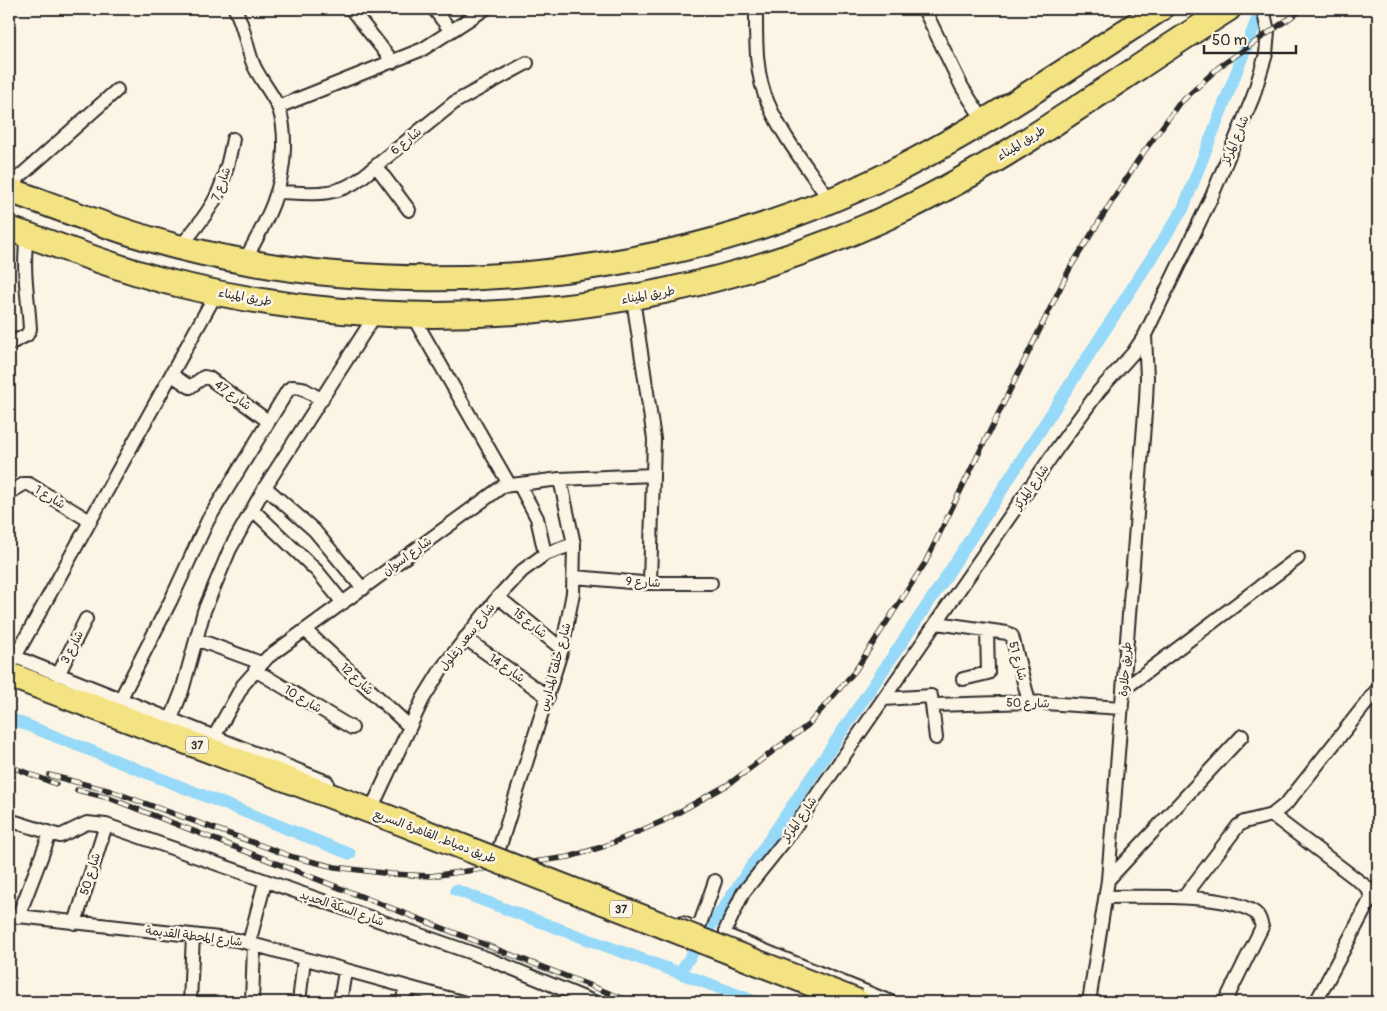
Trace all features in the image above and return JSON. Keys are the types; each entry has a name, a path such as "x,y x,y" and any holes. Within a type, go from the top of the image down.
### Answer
{"highway":[{"path":"9,190 115,228 180,247 245,260 377,276 458,278 520,274 581,267 677,250 729,236 830,201 885,176 984,123 1160,9"},
{"name":"طريق الميناء","path":"18,232 134,273 217,292 298,307 376,314 412,315 532,311 633,299 678,290 767,265 853,233 907,208 1010,151 1228,9"},
{"name":"طريق دمياط, القاهرة السريع","path":"11,665 380,816 858,1002"},
{"name":"طريق دمياط, القاهرة السريع","path":"9,689 380,816 680,947 814,1002"}],"street":[{"path":"235,9 254,65 278,107 282,121 284,157 279,192 270,214 245,260"},
{"path":"351,9 393,62"},
{"path":"434,9 451,31"},
{"path":"278,107 434,44 485,9"},
{"path":"756,9 756,52 760,80 768,103 830,201"},
{"path":"924,9 962,87 984,123"},
{"name":"شارع المركز","path":"891,1002 726,934 726,928 744,893 786,838 1099,391 1145,335 1212,196 1253,97 1260,75 1267,39 1263,9"},
{"name":"شارع 6","path":"279,192 335,192 353,184 455,102 527,63"},
{"path":"9,186 117,90"},
{"name":"شارع 7","path":"180,247 208,214 218,197 227,172 234,139"},
{"path":"376,166 409,210"},
{"path":"9,344 26,335 30,329 18,232"},
{"path":"9,669 217,292"},
{"path":"633,299 654,439 650,583"},
{"path":"171,719 182,691 204,611 230,549 254,510 265,487 376,314"},
{"path":"412,315 540,526 545,554"},
{"name":"طريق حلاوة","path":"1089,1002 1108,880 1148,378 1145,335"},
{"name":"شارع 47","path":"172,375 190,387 204,377 209,378 268,421"},
{"path":"121,698 171,600 208,520 268,421 292,387 302,388 322,400"},
{"name":"شارع اسوان","path":"214,737 238,693 258,667 305,630 514,484 560,479 653,475"},
{"name":"شارع خلف المدارس","path":"499,849 562,649 575,578 574,544 560,479"},
{"name":"شارع 1","path":"9,493 24,484 29,484 90,521"},
{"path":"265,487 314,530 363,589"},
{"path":"254,510 306,560 343,603"},
{"name":"شارع سعد زغلول","path":"380,816 410,727 432,683 465,638 522,572 545,554 574,544"},
{"path":"1124,689 1298,558"},
{"name":"شارع 9","path":"575,578 650,583 711,583"},
{"name":"شارع 15","path":"498,598 562,649"},
{"name":"شارع 3","path":"58,675 86,619"},
{"name":"شارع 51","path":"937,623 1007,633 1012,636 1028,702"},
{"name":"شارع 12","path":"305,630 410,727"},
{"path":"964,679 988,673 987,630"},
{"name":"شارع 14","path":"465,638 548,697"},
{"name":"شارع 10","path":"196,639 258,667 352,728"},
{"path":"11,665 58,675 121,698 214,737 380,816 499,849 693,928 702,922 716,881"},
{"path":"1184,898 1238,826 1244,822 1272,815 1287,803 1376,691"},
{"path":"884,699 929,695 933,697 936,738"},
{"name":"شارع 50","path":"934,705 1028,702 1122,708"},
{"path":"1108,880 1242,736"},
{"path":"1272,815 1368,888 1371,895 1316,1002"},
{"path":"10,823 50,834 14,916"},
{"name":"شارع السكة الحديد","path":"50,834 64,836 71,829 87,823 106,825 489,959 594,1002"},
{"name":"شارع 50","path":"75,923 106,825"},
{"path":"252,1002 252,944 265,882"},
{"path":"1106,897 1184,898 1241,906 1254,911 1260,918 1262,927 1225,1002"},
{"name":"شارع المحطة القديمة","path":"14,916 193,935 252,944 440,999 462,1002"},
{"path":"190,1002 193,935"},
{"path":"299,1002 304,959"},
{"path":"340,1002 345,970"},
{"path":"402,1002 406,988"}],"waterway":[{"path":"680,972 940,586 1183,209 1261,9"},
{"path":"9,718 350,854"},
{"path":"456,890 756,1002"}],"railway":[{"path":"49,775 111,791 293,857 335,867 391,874 431,876 569,857 605,846 663,821 729,784 808,725 855,671 925,563 1070,268 1138,160 1178,105 1219,67 1303,9"},
{"path":"9,766 56,784"},
{"path":"77,790 109,798 632,1002"}]}
